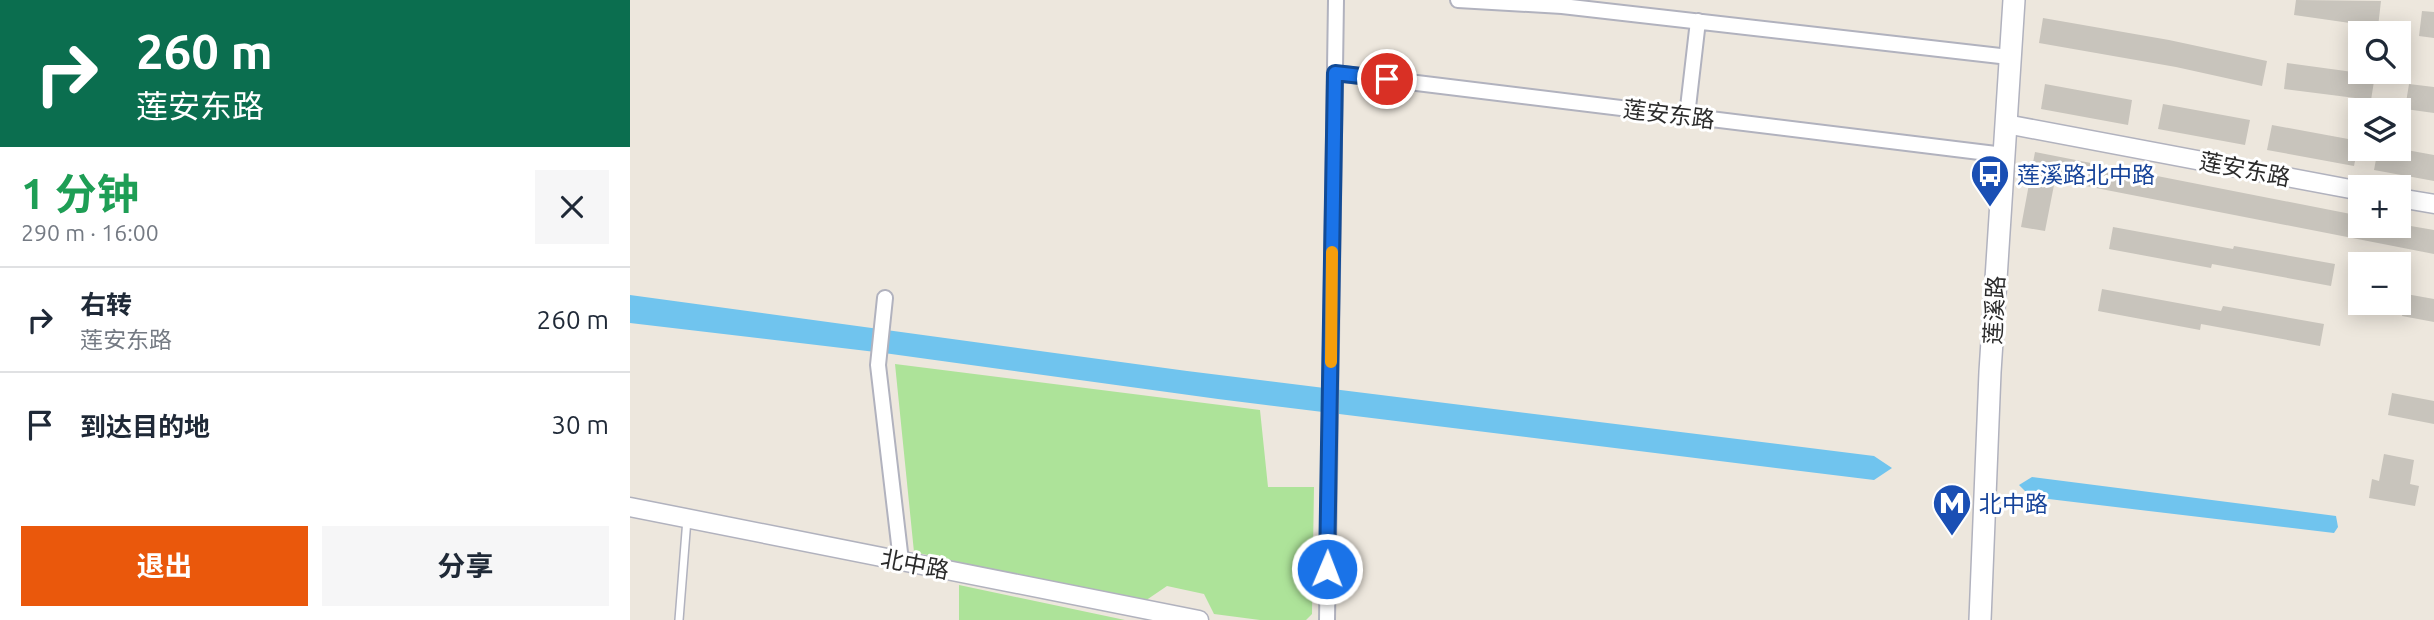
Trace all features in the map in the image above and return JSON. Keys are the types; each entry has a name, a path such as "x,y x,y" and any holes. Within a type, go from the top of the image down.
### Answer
{"main road":[{"name":"莲溪路","path":"1980,620 1990,372 2014,0"}],"street":[{"path":"1327,620 1336,0"},
{"path":"1458,0 1551,5 2009,57"},
{"path":"1687,116 1698,21"},
{"name":"莲安东路","path":"1335,73 2004,155"},
{"name":"莲安东路","path":"2006,124 2348,189"},
{"path":"2411,200 2434,204"},
{"path":"885,298 878,355 901,561"},
{"name":"北中路","path":"630,507 1169,617 1199,620"}],"lane":[{"path":"680,620 687,518"}],"green space":[{"path":"895,364 1260,410 1268,487 1314,487 1312,614 1306,620 1260,620 1214,614 1204,594 1167,586 1142,603 914,552"},
{"path":"959,585 1125,620 959,620"}],"water":[{"path":"630,295 1187,371 1874,456 1892,468 1874,480 630,323"},
{"path":"2032,477 2336,516 2338,527 2334,533 2031,497 2019,485"}],"building":[{"path":"2296,0 2381,1 2379,21 2348,23 2294,15"},
{"path":"2422,11 2434,12 2434,38 2419,36"},
{"path":"2043,18 2169,40 2267,61 2262,86 2176,67 2039,43"},
{"path":"2287,63 2348,71 2348,84 2374,84 2371,98 2284,89"},
{"path":"2045,84 2132,100 2128,125 2041,109"},
{"path":"2409,84 2434,87 2434,113 2411,110 2411,98 2407,98"},
{"path":"2163,104 2250,120 2245,145 2158,129"},
{"path":"2272,125 2348,139 2348,161 2355,161 2354,166 2267,150"},
{"path":"2411,151 2434,155 2434,181 2374,170 2376,161 2411,161"},
{"path":"2035,152 2348,213 2348,237 2055,180 2045,231 2021,227"},
{"path":"2411,226 2434,230 2434,254 2352,238 2411,238"},
{"path":"2113,227 2335,264 2331,286 2212,264 2211,268 2109,249"},
{"path":"2102,289 2221,311 2223,306 2324,324 2320,346 2201,324 2200,330 2098,311"},
{"path":"2411,295 2434,299 2434,322 2402,316 2411,315"},
{"path":"2392,393 2434,401 2434,424 2388,415"},
{"path":"2384,454 2414,460 2410,484 2419,486 2415,506 2369,498 2372,479 2379,481"}],"slow traffic":[{"path":"1331,362 1332,252"}],"place":[{"name":"莲溪路北中路","path":"1990,208"},
{"name":"北中路","path":"1952,537"}],"route":[{"path":"1327,569 1335,73 1387,79"}]}
